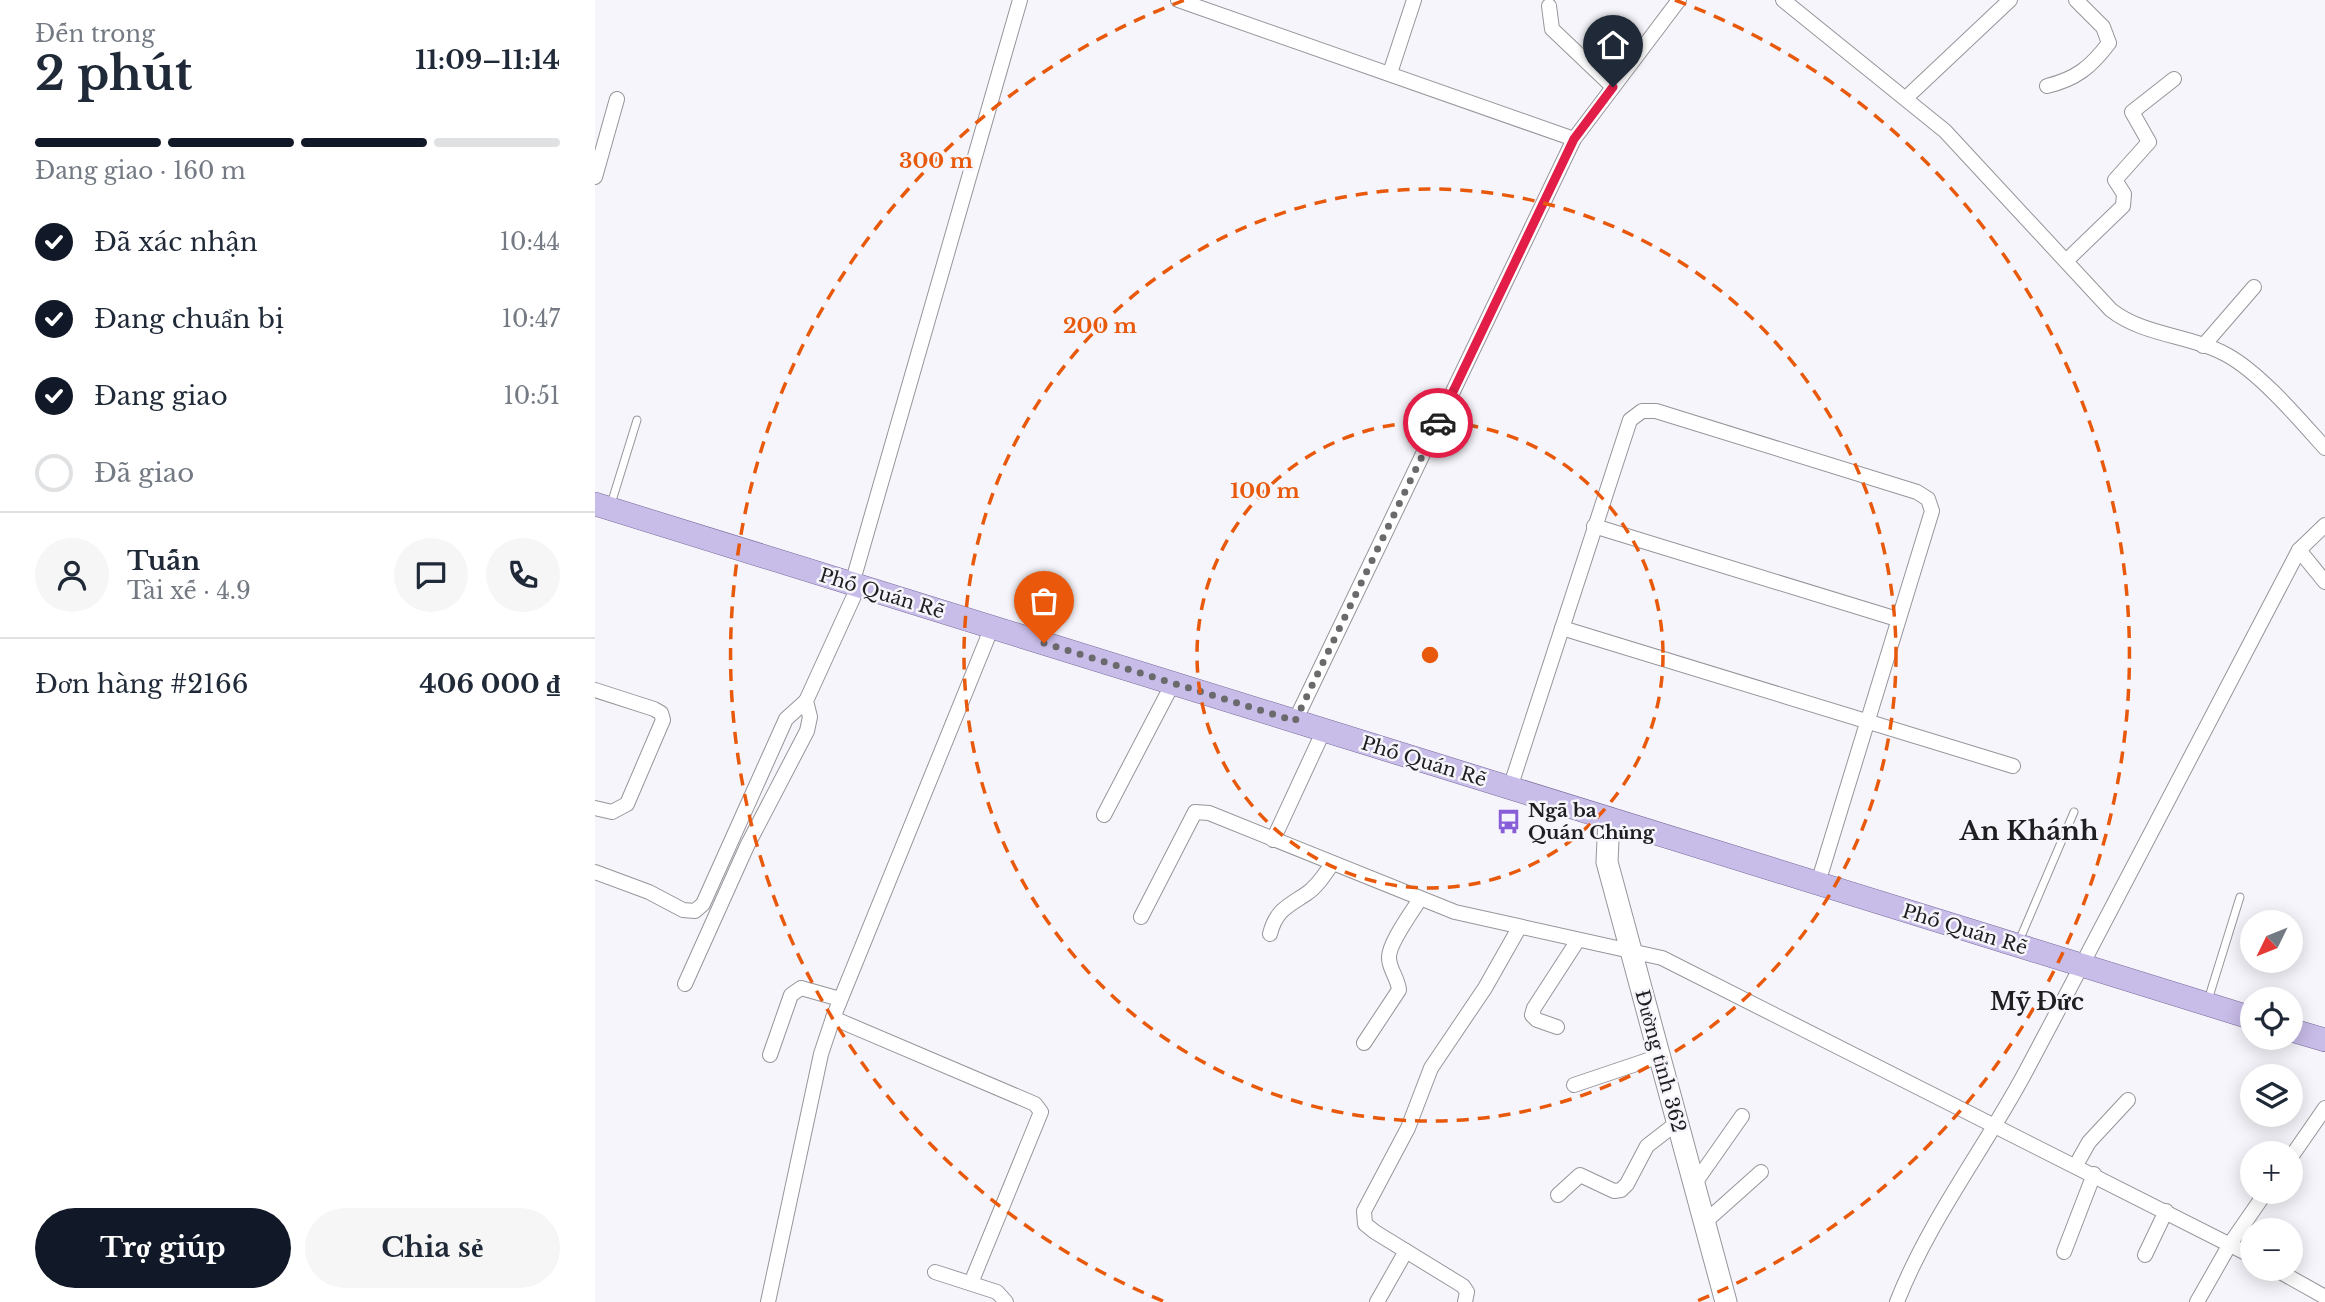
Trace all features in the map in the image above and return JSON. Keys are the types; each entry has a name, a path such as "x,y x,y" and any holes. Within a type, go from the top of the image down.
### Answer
{"main road":[{"name":"Phố Quán Rẽ","path":"602,506 2240,1014"},
{"name":"Đường tỉnh 362","path":"1609,818 1607,862 1726,1302"},
{"path":"2303,1034 2325,1040"}],"street":[{"path":"595,872 649,892 683,910 695,911 703,904 786,719 806,701 855,584 1020,0"},
{"path":"1178,0 1206,5 1574,139"},
{"path":"1390,73 1414,0"},
{"path":"1295,721 1574,139 1679,0"},
{"path":"1783,0 1907,97 1945,131 2121,317 2237,361 2290,410 2325,448"},
{"path":"1907,97 2010,0"},
{"path":"2047,86 2071,80 2095,63 2109,43 2103,27 2076,0"},
{"path":"1549,6 1552,29 1613,87"},
{"path":"2066,261 2123,206 2124,194 2115,180 2149,142 2132,117 2132,112 2174,79"},
{"path":"595,177 617,99"},
{"path":"2203,346 2254,287"},
{"path":"1510,788 1630,420 1642,411 1656,411 1682,419 1917,492 1928,499 1932,511 1818,883"},
{"path":"1897,1302 1933,1230 1997,1125 2082,966 2299,550 2325,525"},
{"path":"1594,527 1897,620"},
{"path":"2299,550 2325,582"},
{"path":"768,1302 821,1054 832,1018 992,627"},
{"path":"1562,628 2013,766"},
{"path":"1104,815 1173,683"},
{"path":"595,690 654,709 661,713 663,720 627,804 612,812 595,808"},
{"path":"685,984 747,846 807,731 810,717 806,701"},
{"path":"1273,841 1324,730"},
{"path":"1141,917 1195,812 1209,813 1455,912 1662,958 2240,1249"},
{"path":"1270,933 1281,909 1308,893 1332,864"},
{"path":"1364,1043 1399,990 1398,981 1388,961 1389,950 1420,899"},
{"path":"1465,1302 1467,1292 1463,1286 1365,1224 1364,1211 1408,1128 1431,1068 1485,989 1519,928"},
{"path":"1557,1027 1537,1020 1532,1015 1578,940"},
{"path":"770,1055 791,995 796,990 801,988 841,999"},
{"path":"832,1018 1035,1104 1041,1112 971,1283"},
{"path":"1574,1085 1660,1056"},
{"path":"2076,1165 2089,1142 2128,1100"},
{"path":"2303,1141 2323,1114"},
{"path":"1695,1183 1742,1116"},
{"path":"1558,1195 1580,1175 1614,1191 1621,1190 1627,1184 1647,1146 1678,1122"},
{"path":"1705,1222 1761,1172"},
{"path":"2064,1252 2094,1174"},
{"path":"2197,1302 2230,1244 2258,1204"},
{"path":"2145,1255 2166,1211"},
{"path":"1377,1302 1406,1251"},
{"path":"935,1272 997,1292 1006,1302"},
{"path":"2296,1281 2325,1297"}],"lane":[{"path":"602,506 637,420"},
{"path":"2018,945 2074,812"},
{"path":"2207,1004 2240,897"}],"way so far":[{"path":"1044,643 1295,721 1438,423"}],"place":[{"name":"Ngã ba Quán Chủng","path":"1508,821"}],"district":[{"name":"An Khánh","path":"2029,831"},
{"name":"Mỹ Đức","path":"2037,1002"}],"route":[{"path":"1438,423 1574,139 1613,87"}]}
